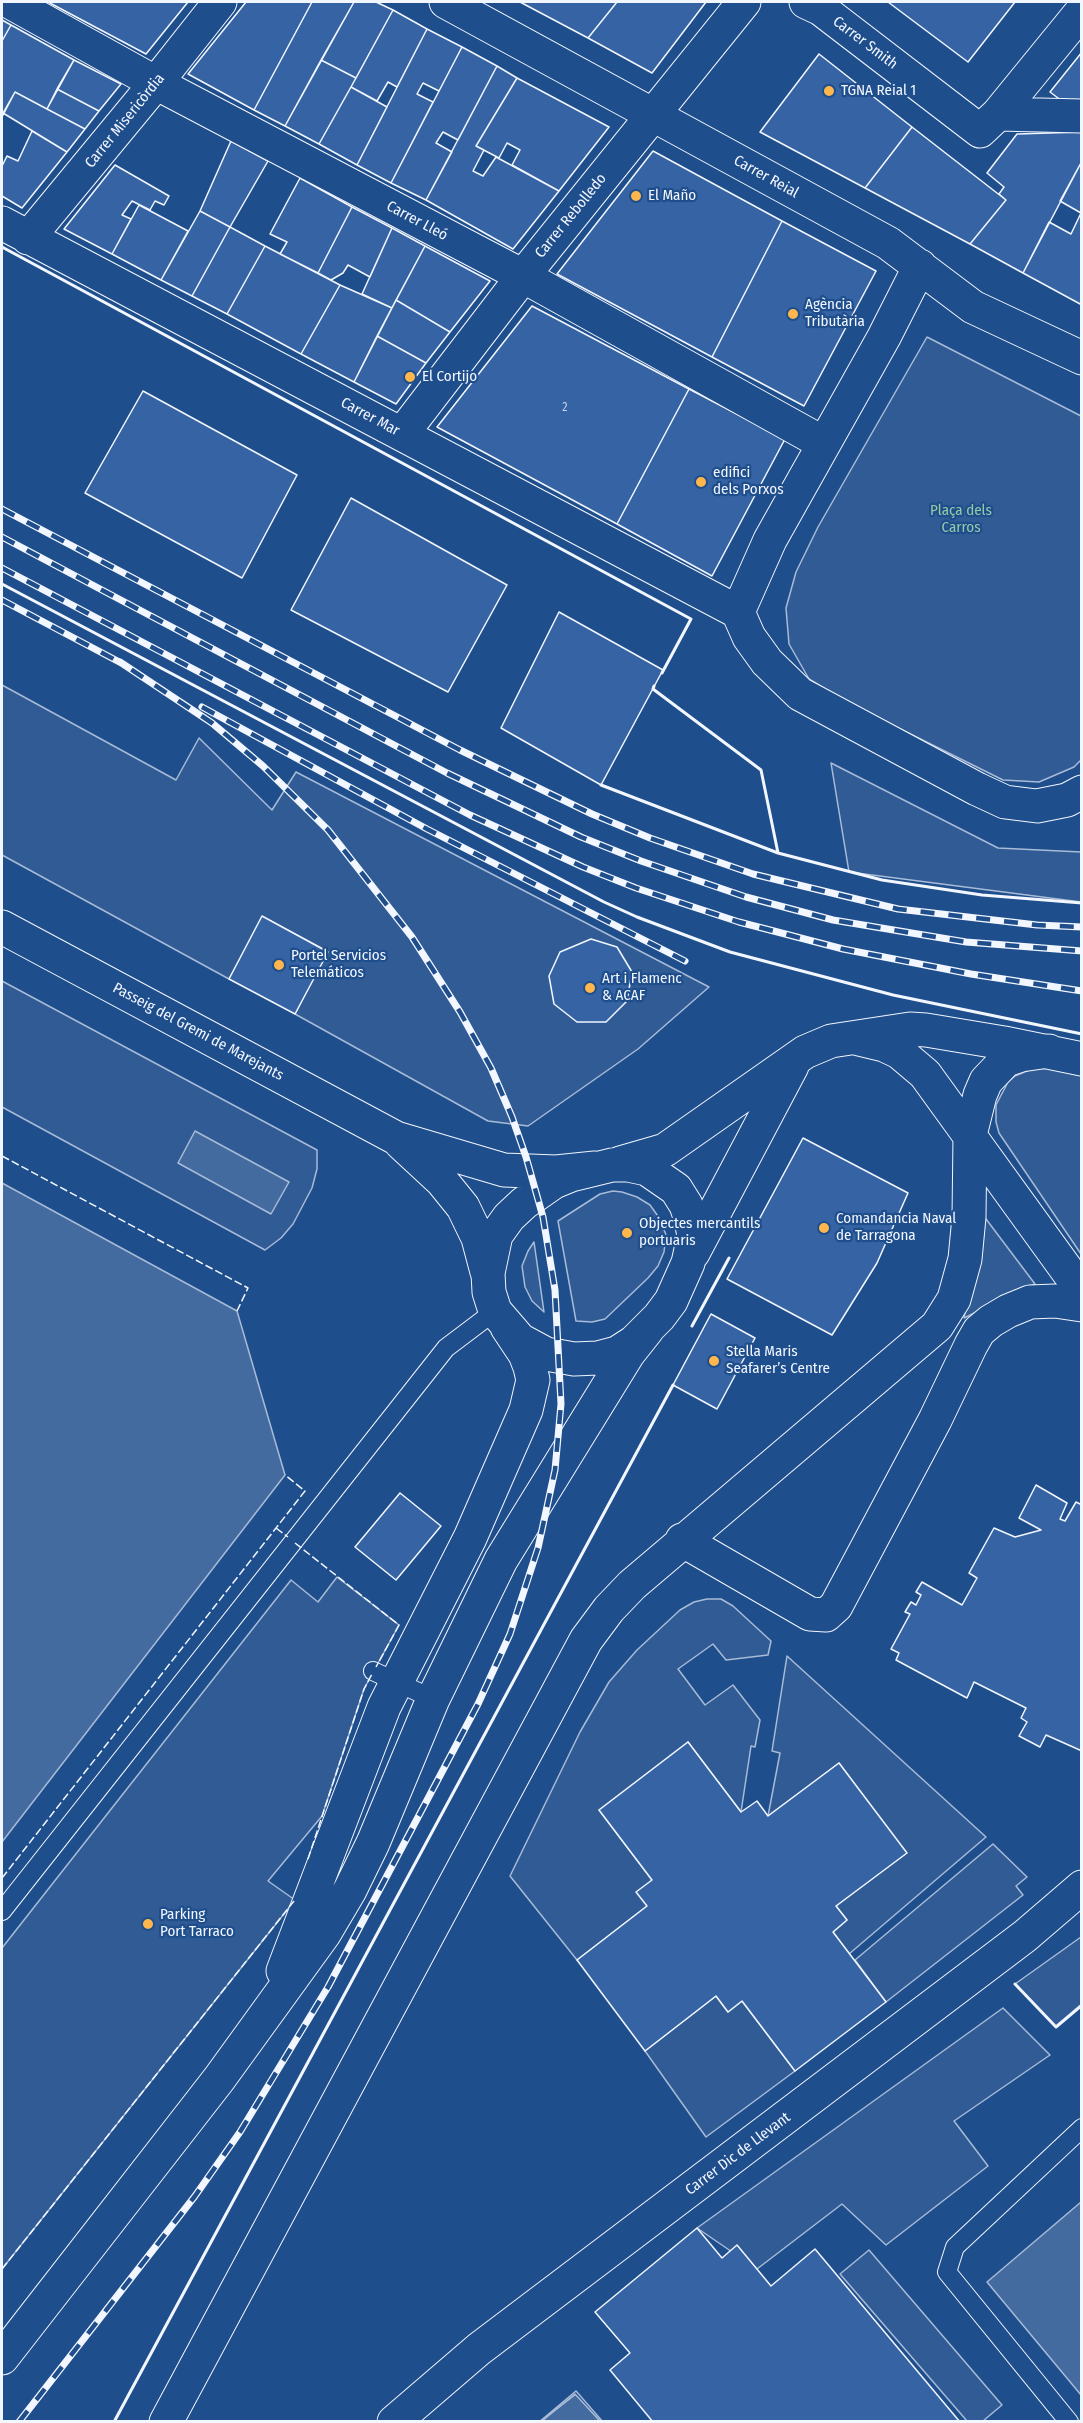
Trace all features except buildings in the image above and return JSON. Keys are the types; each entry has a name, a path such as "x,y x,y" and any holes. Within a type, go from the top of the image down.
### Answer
{"street":[{"name":"Carrer Lleó","path":"10,2 156,83 523,276 823,444"},
{"name":"Carrer Misericòrdia","path":"15,230 156,83 219,2"},
{"name":"Carrer Reial","path":"446,2 888,243 973,308 1082,357"},
{"name":"Carrer Rebolledo","path":"402,434 523,276 744,2"},
{"name":"Carrer Smith","path":"806,2 821,9 989,123"},
{"path":"989,123 1082,11"},
{"path":"989,123 1082,116"},
{"name":"Carrer Mar","path":"15,230 738,612"},
{"path":"920,266 884,337 770,540 738,612 749,637 767,662 800,694 977,789 1005,802 1037,806 1067,800 1082,792"},
{"name":"Passeig del Gremi de Marejants","path":"2,927 396,1138 504,1170 556,1172 604,1166"},
{"path":"271,2005 380,1718 385,1676 470,1538 526,1410 533,1380 530,1367 525,1354 501,1319 489,1292 488,1273 496,1235 509,1217 524,1203 554,1182 665,1150 796,1059 831,1041 910,1029 926,1030 1049,1051 1082,1059"},
{"path":"848,1038 884,1045 913,1062 925,1074 1082,1291"},
{"path":"166,2421 586,1641 609,1609 682,1540 937,1326 954,1299 965,1259 969,1217 970,1135 980,1095 995,1070 1006,1060 1021,1054 1049,1051"},
{"path":"2,2358 219,2079 324,1934 350,1890 373,1843 433,1699 501,1560 622,1364 671,1301 688,1263 796,1059"},
{"name":"Passeig del Gremi de Marejants","path":"396,1138 442,1181 463,1207 478,1238 488,1273"},
{"path":"604,1166 628,1165 647,1169 676,1189 692,1220 694,1236 688,1263"},
{"path":"682,1540 810,1614 826,1615 836,1606 979,1331 1008,1311 1030,1302 1055,1301 1082,1305"},
{"path":"501,1319 520,1340 546,1354 574,1359 598,1358 617,1353 647,1330"},
{"name":"Carrer Dic de Llevant","path":"394,2421 479,2349 1025,1936 1082,1887"}],"lane":[{"path":"2,1911 446,1348 501,1319"},
{"path":"385,1676 433,1699"},
{"path":"1069,2421 946,2272 955,2247 1082,2128"}],"shaded area":[{"name":"Plaça dels Carros","path":"927,337 1081,416 1082,759 1074,767 1039,782 1003,780 848,703 809,679 789,644 786,608 796,572 818,527"},
{"path":"2,685 176,780 199,738 272,810 296,772 709,987 638,1049 528,1126 488,1121 295,1014 327,951 263,917 229,979 2,855"},
{"path":"831,763 998,848 1081,852 1081,902 849,872"},
{"path":"2,981 317,1150 317,1169 312,1188 293,1224 281,1238 265,1250 2,1107"},
{"path":"1039,1066 1081,1074 1081,1254 999,1133 996,1122 996,1105 1008,1082 1015,1076"},
{"path":"195,1131 289,1182 271,1214 178,1163"},
{"path":"2,1183 237,1311 285,1475 2,1842"},
{"path":"613,1191 637,1197 650,1205 660,1219 666,1235 664,1252 658,1266 648,1278 605,1319 592,1322 576,1321 558,1221 600,1194"},
{"path":"983,1215 1035,1284 964,1318"},
{"path":"534,1242 544,1312 532,1301 525,1287 522,1266"},
{"name":"Parking Port Tarraco","path":"337,1577 399,1625 364,1689 322,1816 268,1881 295,1900 2,2269 2,1948 291,1580 318,1602"},
{"path":"721,1599 733,1606 771,1641 768,1655 726,1660 713,1644 678,1669 705,1705 733,1685 760,1720 755,1747 751,1746 741,1812 688,1742 599,1810 652,1880 647,1906 577,1960 510,1876 580,1732 609,1682 637,1650 680,1610 694,1602"},
{"path":"787,1656 986,1837 849,1954 833,1932 847,1920 836,1906 906,1853 839,1763 768,1816 780,1753 772,1751"},
{"path":"993,1844 1027,1877 1016,1886 1023,1895 886,2002 855,1960"},
{"path":"1081,1937 1081,2005 1056,2027 1015,1984"},
{"path":"716,1996 728,2012 742,2001 795,2071 706,2137 645,2051"},
{"path":"1003,2008 1050,2055 954,2121 988,2166 886,2245 842,2204 757,2269 697,2228"},
{"path":"1081,2202 1081,2395 987,2282"},
{"path":"869,2250 1002,2405 983,2421 967,2421 840,2274"},
{"path":"576,2394 600,2421 542,2422 545,2418"}],"pier":[{"path":"576,2391 603,2422 575,2394 539,2422"}],"railway":[{"path":"2,509 460,750 592,814 650,838 753,874 898,909 1037,925 1082,927"},
{"path":"2,537 447,773 581,837 641,861 746,897 833,920 966,942 1082,951"},
{"path":"2,568 470,815 583,867 636,888 739,922 843,949 971,974 1082,991"},
{"path":"2,600 125,665"},
{"path":"19,2422 195,2196 240,2132 328,1987 478,1704 510,1634 538,1548 555,1470 561,1404 555,1290 543,1217 512,1117 491,1068 460,1012 412,937 328,830 263,766 212,723 120,662"},
{"path":"202,707 427,829 685,961"}],"fence":[{"path":"2,1156 248,1288 237,1311"},
{"path":"2,1878 305,1491 285,1475"},
{"path":"276,1528 288,1537"},
{"path":"295,1543 399,1625 376,1667"},
{"path":"308,1859 364,1689 372,1674"},
{"path":"2,2269 294,1901"}],"wall":[{"path":"2,247 691,619 662,673"},
{"path":"2,584 604,902 637,917 730,952 893,995 1082,1034"},
{"path":"601,785 778,853 761,770 653,689 654,686"},
{"path":"778,853 882,880 982,895 1082,903"},
{"path":"692,1326 729,1258"},
{"path":"114,2422 673,1385"},
{"path":"1015,1984 1056,2027 1082,2005"}],"place":[{"name":"TGNA Reial 1","path":"829,91"},
{"name":"El Maño","path":"636,196"},
{"name":"Agència Tributària","path":"793,314"},
{"name":"El Cortijo","path":"410,377"},
{"name":"edifici dels Porxos","path":"701,482"},
{"name":"Portel Servicios Telemáticos","path":"279,965"},
{"name":"Art i Flamenc & ACAF","path":"590,988"},
{"name":"Comandancia Naval de Tarragona","path":"824,1228"},
{"name":"Objectes mercantils portuaris","path":"627,1233"},
{"name":"Stella Maris Seafarer’s Centre","path":"714,1361"},
{"name":"Parking Port Tarraco","path":"148,1924"}]}
